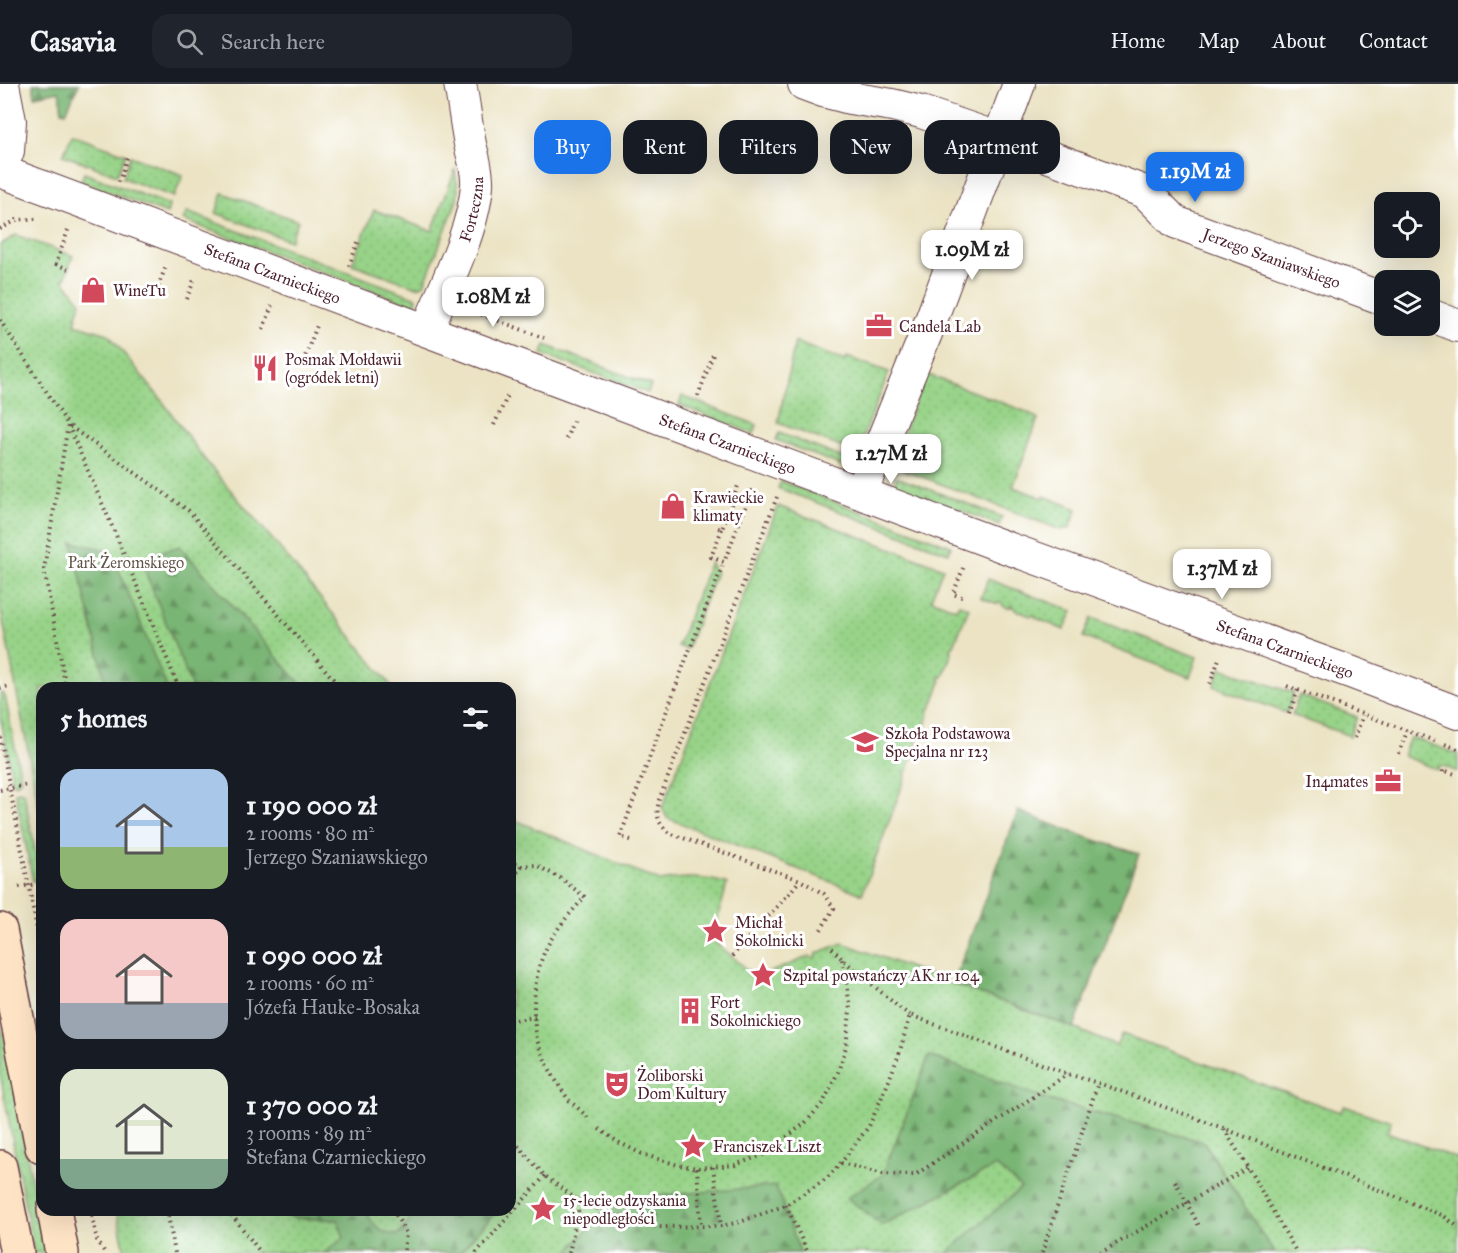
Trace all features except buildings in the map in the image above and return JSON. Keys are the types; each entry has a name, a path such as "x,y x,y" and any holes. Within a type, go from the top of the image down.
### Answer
{"main road":[{"path":"0,930 36,1117"},
{"path":"0,1167 17,1253"},
{"path":"55,1216 62,1253"}],"street":[{"path":"0,171 8,151 10,121 3,84"},
{"name":"Forteczna","path":"427,330 461,249 472,214 477,185 476,168 460,84"},
{"name":"Jerzego Szaniawskiego","path":"804,84 850,98 921,111 947,120"},
{"path":"1005,120 1019,84"},
{"name":"Jerzego Szaniawskiego","path":"1060,161 1145,192 1175,222 1374,295"},
{"name":"Stefana Czarnieckiego","path":"0,171 1112,587 1458,713"},
{"path":"861,493 927,331 985,174"},
{"path":"1440,319 1458,326"}],"path":[{"path":"118,183 128,154"},
{"path":"68,229 56,264 68,270"},
{"path":"349,266 359,240"},
{"path":"156,292 166,265"},
{"path":"187,299 196,276"},
{"path":"263,329 272,305"},
{"path":"0,320 68,425 177,682"},
{"path":"301,367 318,323"},
{"path":"698,396 714,352"},
{"path":"494,425 508,394"},
{"path":"566,439 574,419"},
{"path":"65,682 44,569 68,425"},
{"path":"68,425 189,511 336,682"},
{"path":"724,562 711,557 739,483"},
{"path":"631,840 620,837 753,488"},
{"path":"777,497 663,789 657,813 660,825 669,833 800,880 824,894 834,908 819,933"},
{"path":"962,597 953,594 964,566"},
{"path":"1210,684 1219,659"},
{"path":"0,688 9,686"},
{"path":"1289,714 1298,690"},
{"path":"1354,738 1363,715"},
{"path":"1399,754 1407,731"},
{"path":"0,737 36,926"},
{"path":"1443,772 1443,770 1458,776"},
{"path":"0,790 28,785"},
{"path":"516,864 521,866 536,865 560,878 585,897 568,915 541,960 534,1006 537,1040 553,1076 569,1099 589,1119"},
{"path":"516,875 521,866"},
{"path":"732,956 800,880"},
{"path":"19,887 36,884"},
{"path":"832,948 842,959 910,1015 1068,1074 1223,1128 1444,1216 1458,1227"},
{"path":"599,1129 642,1154 697,1168 735,1165 765,1154 805,1123 823,1103 838,1072 846,1047 850,1011 842,959"},
{"path":"516,1145 545,1176 580,1202 640,1224 661,1227 701,1227 740,1222 786,1205 826,1179 841,1163 869,1126 889,1080 910,1015"},
{"path":"516,1020 535,1017"},
{"path":"841,1163 883,1174 915,1175 1068,1074"},
{"path":"1042,1253 1098,1083"},
{"path":"1223,1128 1297,1253"},
{"path":"713,1167 721,1226"},
{"path":"697,1168 701,1227"},
{"path":"1100,1253 1248,1168"},
{"path":"516,1208 545,1176"},
{"path":"1175,1181 1199,1226"},
{"path":"569,1253 580,1202"},
{"path":"786,1205 808,1253"},
{"path":"93,1216 97,1240 105,1253"},
{"path":"168,1216 175,1253"},
{"path":"233,1216 261,1253"},
{"path":"396,1216 406,1233 404,1253"},
{"path":"476,1253 509,1216"}],"green space":[{"path":"33,84 79,84 66,112 62,111 59,91 35,96"},
{"path":"72,134 126,154 117,175 63,155"},
{"path":"130,156 183,175 174,197 123,178"},
{"path":"455,170 457,200 424,285 417,287 352,264 374,210 432,231"},
{"path":"84,173 169,205 167,214 81,181"},
{"path":"223,193 298,221 290,241 216,213"},
{"path":"187,212 417,298 415,306 183,220"},
{"name":"Park Żeromskiego","path":"16,235 73,256 64,281 81,302 75,324 108,334 163,402 205,460 388,682 36,682 36,792 0,606 0,245"},
{"path":"795,342 845,361 847,357 889,372 858,450 851,451 778,423"},
{"path":"545,345 651,385 648,393 542,354"},
{"path":"926,374 1027,412 1038,419 1013,487 1077,509 1070,528 1061,530 891,465"},
{"path":"682,396 757,425 754,434 679,405"},
{"path":"779,433 848,460 845,467 776,440"},
{"path":"897,477 1002,517 999,525 894,485"},
{"path":"781,481 951,546 948,553 778,488"},
{"name":"Szkoła Podstawowa Specjalna nr 123","path":"778,506 943,568 931,599 956,609 959,604 969,608 951,648 952,652 943,677 939,678 941,682 931,708 928,710 929,714 920,739 916,741 917,745 908,770 905,772 906,776 862,894 667,818 662,808"},
{"path":"72,542 111,551 165,682 106,682"},
{"path":"180,546 299,682 190,682 140,558"},
{"path":"710,562 716,572 687,649 678,646"},
{"path":"988,579 1073,611 1064,630 1034,615 1015,610 1012,606 1008,608 1001,602 998,604 981,598"},
{"path":"1091,618 1197,657 1190,677 1083,637"},
{"path":"1221,668 1294,693 1287,713 1214,686"},
{"path":"0,693 5,696 21,778 18,783 13,784 0,716"},
{"path":"1299,695 1357,717 1350,736 1292,715"},
{"path":"1410,737 1458,754 1458,772 1440,765 1438,770 1403,756"},
{"path":"15,792 24,793 36,855 36,880 33,881"},
{"path":"1018,811 1080,835 1139,854 1074,1028 953,984"},
{"path":"516,821 660,881 692,878 727,884 712,940 756,978 810,956 814,959 817,953 843,943 1074,1028 1116,1046 1122,1034 1340,1112 1344,1106 1391,1122 1387,1132 1458,1159 1458,1253 125,1253 118,1216 516,1216"},
{"path":"0,1016 36,1201 36,1216 39,1216 46,1253 34,1253 0,1075"},
{"path":"929,1056 1052,1101 1204,1142 1274,1253 947,1253 1021,1188 996,1166 882,1225 847,1198 883,1174"},
{"path":"776,1186 800,1253 567,1253 615,1199"},
{"path":"288,1216 368,1216 378,1228 386,1233 397,1235 411,1216 492,1216 459,1253 324,1253 344,1238 338,1220"}],"place":[{"name":"WineTu","path":"93,290"},
{"name":"Candela Lab","path":"879,326"},
{"name":"Posmak Mołdawii (ogródek letni)","path":"265,368"},
{"name":"Krawieckie klimaty","path":"673,506"},
{"name":"Szkoła Podstawowa Specjalna nr 123","path":"865,742"},
{"name":"In4mates","path":"1388,781"},
{"name":"Michał Sokolnicki","path":"715,931"},
{"name":"Szpital powstańczy AK nr 104","path":"763,975"},
{"name":"Fort Sokolnickiego","path":"690,1011"},
{"name":"Żoliborski Dom Kultury","path":"617,1084"},
{"name":"Franciszek Liszt","path":"693,1146"},
{"name":"15-lecie odzyskania niepodległości","path":"543,1209"}]}
